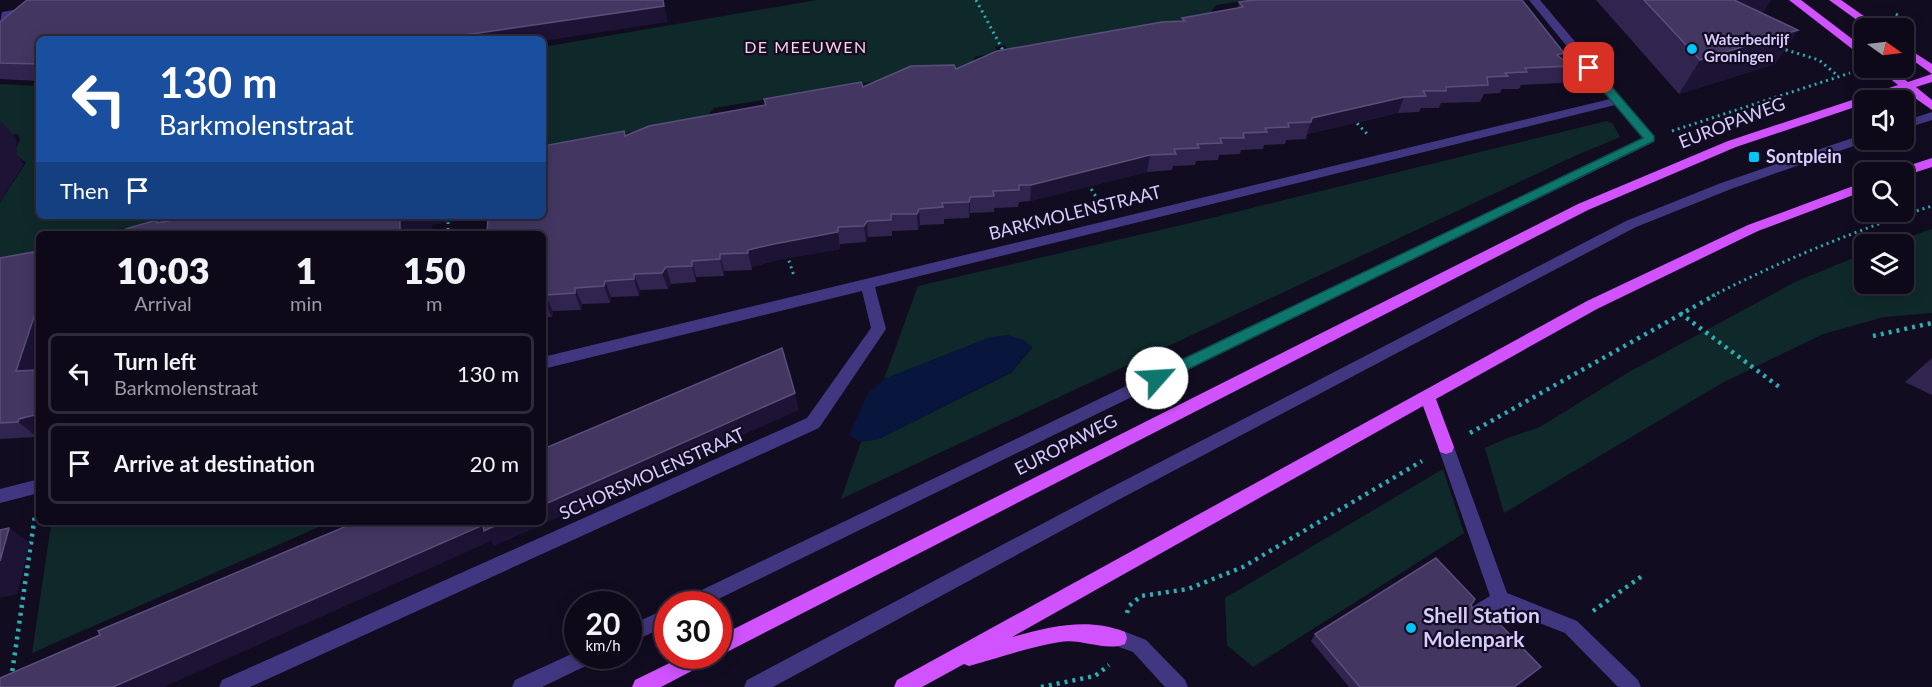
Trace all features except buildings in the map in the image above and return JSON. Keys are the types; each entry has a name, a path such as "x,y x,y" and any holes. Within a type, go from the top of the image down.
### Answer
{"main road":[{"path":"1794,0 1854,45"},
{"path":"1834,0 1860,18"},
{"path":"1914,56 1932,70"},
{"path":"1896,78 1932,106"},
{"name":"EUROPAWEG","path":"732,640 1582,207 1732,144 1932,78"},
{"path":"1914,168 1932,162"},
{"path":"904,687 1427,395 1674,264 1753,228 1854,190"},
{"path":"1427,395 1446,447"},
{"path":"949,662 1060,633 1078,632 1118,638"},
{"path":"642,687 677,669"}],"street":[{"path":"1534,0 1650,139"},
{"path":"0,20 6,14 38,9"},
{"name":"BARKMOLENSTRAAT","path":"546,362 1617,101"},
{"path":"1914,121 1932,116"},
{"name":"EUROPAWEG","path":"719,591 1650,139"},
{"path":"754,687 1339,375 1631,224 1704,194 1854,142"},
{"name":"SCHORSMOLENSTRAAT","path":"229,687 813,423 879,329 867,284"},
{"path":"1446,447 1500,599 1571,627 1631,687"},
{"path":"0,496 36,487"},
{"path":"1476,614 1500,599"},
{"path":"1118,638 1139,646 1178,687"},
{"path":"522,687 564,667"}],"path":[{"path":"976,0 1008,59"},
{"path":"1894,13 1918,30"},
{"path":"1778,48 1819,60 1838,76"},
{"path":"1819,60 1826,59"},
{"name":"EUROPAWEG","path":"1650,139 1854,72"},
{"path":"1349,114 1389,157"},
{"path":"1083,176 1114,224"},
{"path":"1920,210 1932,206"},
{"path":"785,247 801,300"},
{"path":"1680,313 1782,389"},
{"path":"1873,336 1932,323"},
{"path":"10,687 36,511"},
{"path":"1571,627 1642,576"}],"green space":[{"path":"817,0 1250,0 1216,5 1208,16 1008,51 1005,45 995,47 997,53 974,57 974,65 714,108 704,120 546,146 546,46"},
{"path":"0,84 36,86 36,219 178,219 105,231 36,231 36,255 0,261 0,202 26,163 14,153 20,140 18,134 0,135"},
{"path":"1607,121 1613,124 1620,137 1579,154 841,499 861,442 879,439 1011,373 1032,348 991,337 884,379 918,286 1199,221"},
{"path":"1932,229 1932,313 1884,317 1823,334 1722,383 1504,513 1485,448 1540,427 1629,372 1795,282 1854,258 1854,294 1914,294 1914,235"},
{"path":"1443,469 1464,533 1253,667 1227,645 1225,598"},
{"path":"51,525 323,525 32,653"}],"water":[{"path":"1008,335 1024,340 1032,347 1011,372 879,439 861,442 849,435 868,393 884,379 991,337"}],"place":[{"name":"Waterbedrijf Groningen","path":"1692,49"},
{"name":"Sontplein","path":"1754,157"},
{"name":"Shell Station Molenpark","path":"1411,628"}],"district":[{"name":"DE MEEUWEN","path":"806,47"}],"route":[{"path":"1157,378 1650,139 1589,68"}]}
